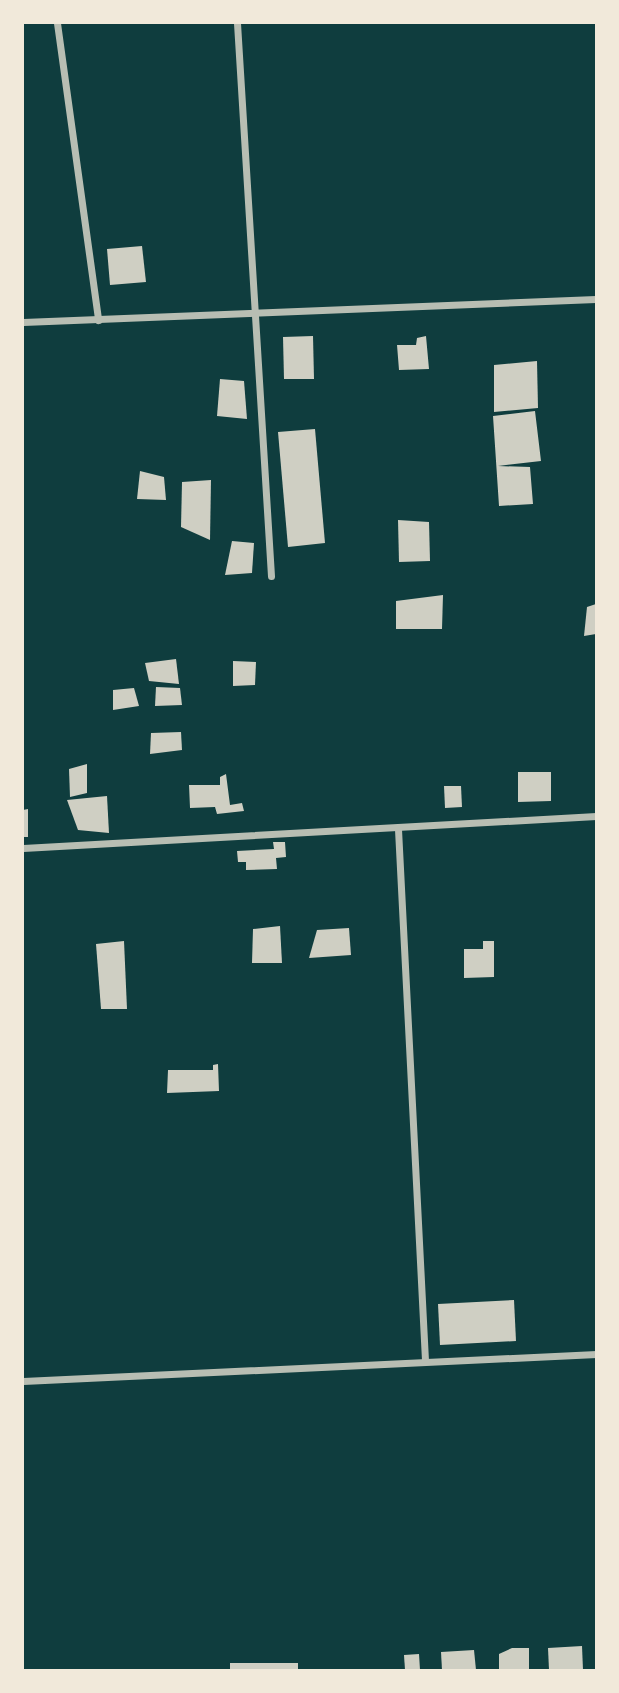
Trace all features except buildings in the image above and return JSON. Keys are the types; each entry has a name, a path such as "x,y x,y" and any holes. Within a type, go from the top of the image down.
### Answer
{"street":[{"path":"57,23 98,320"},
{"path":"237,23 258,314 271,576"},
{"path":"23,322 596,299"},
{"path":"23,848 596,816"},
{"path":"398,829 425,1360"},
{"path":"23,1381 596,1354"}]}
